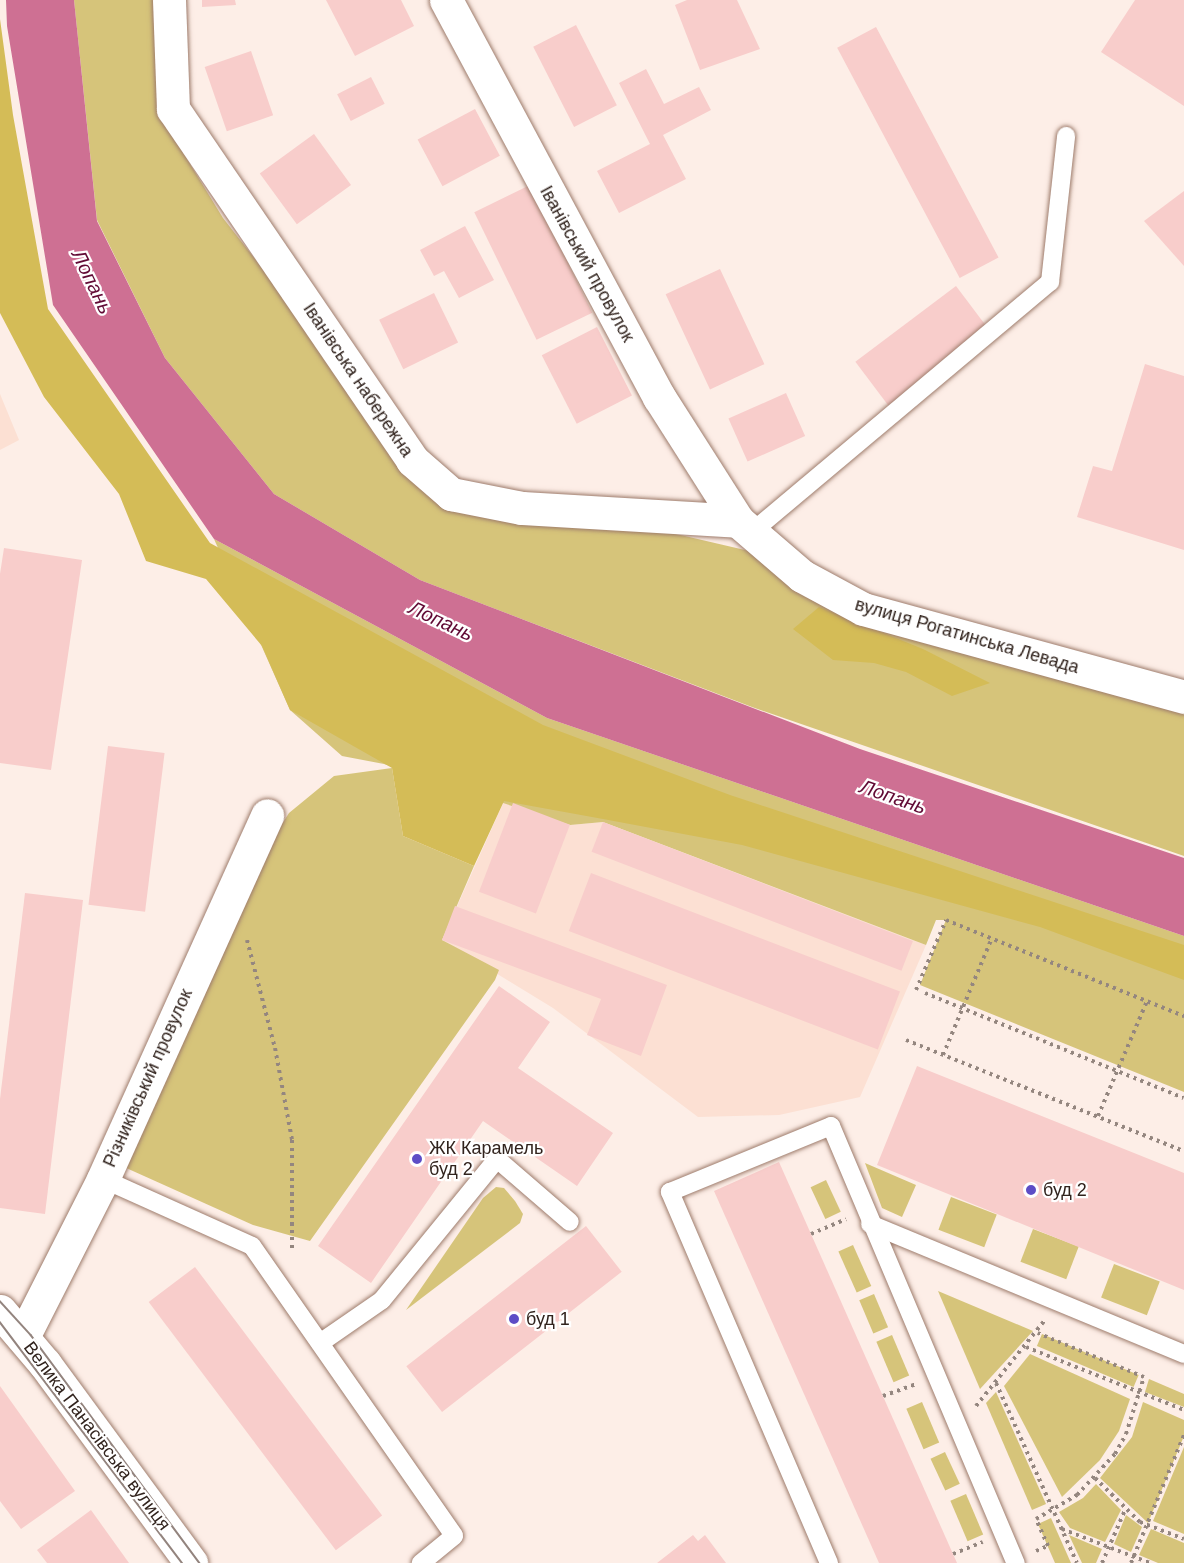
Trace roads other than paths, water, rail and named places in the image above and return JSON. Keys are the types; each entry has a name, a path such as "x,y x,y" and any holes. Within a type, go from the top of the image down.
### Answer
{"street":[{"name":"Іванівська набережна","path":"169,0 173,109 412,460 451,494 522,508 745,526"},
{"name":"Іванівський провулок","path":"446,0 659,397 745,526"},
{"name":"вулиця Рогатинська Левада","path":"745,526 802,576 863,609 1184,697"},
{"name":"Різниківський провулок","path":"23,1337 103,1179 267,815"},
{"name":"Велика Панасівська вулиця","path":"0,1311 23,1337 191,1563"}],"lane":[{"path":"745,526 1050,282 1066,136"},
{"path":"829,1563 670,1192 831,1126 870,1224 1016,1562"},
{"path":"320,1343 381,1300 497,1159 570,1222"},
{"path":"103,1179 252,1246 454,1536 421,1563"},
{"path":"870,1224 1184,1354"}],"water":[{"name":"Лопань","path":"6,0 74,0 97,221 165,358 274,494 420,580 860,749 1184,858 1184,936 547,718 214,539 53,305 7,26"}],"tram line":[{"path":"0,1301 31,1335 200,1563"},
{"path":"0,1322 182,1563"}],"place":[{"name":"ЖК Карамель буд 2","path":"417,1159"},
{"name":"буд 2","path":"1031,1190"},
{"name":"буд 1","path":"514,1319"}]}
